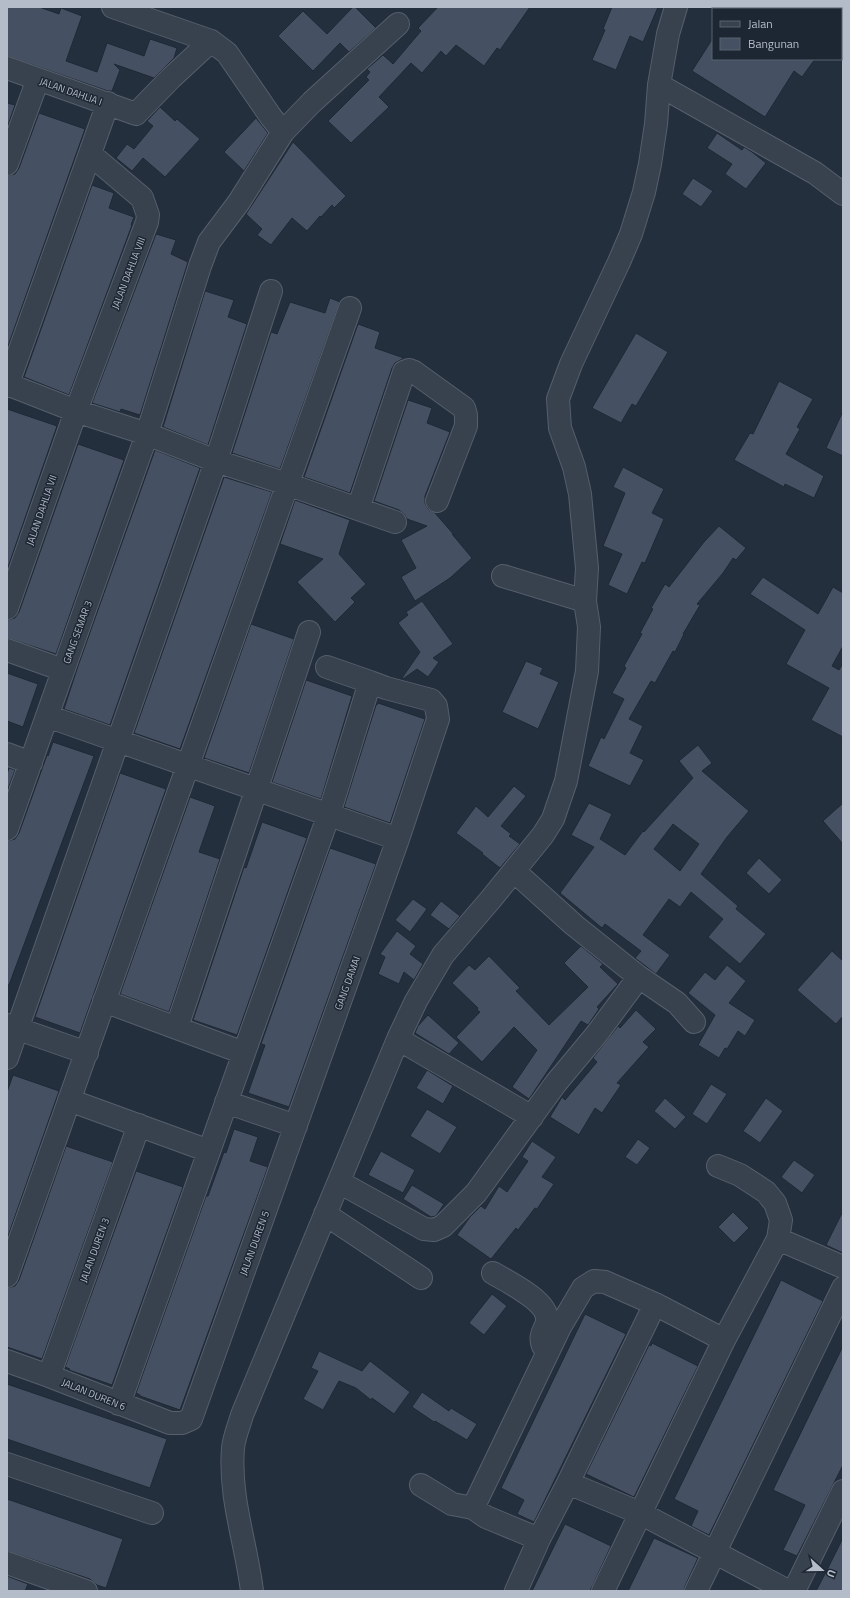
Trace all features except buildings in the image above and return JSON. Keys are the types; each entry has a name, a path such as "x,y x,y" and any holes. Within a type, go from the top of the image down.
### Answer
{"street":[{"path":"113,7 211,42 228,53 271,117 283,132"},
{"path":"252,1591 246,1549 235,1505 232,1470 234,1446 242,1415 398,1039 416,1001 443,955 543,835 553,819 568,776 589,660 589,627 585,601 587,568 580,494 574,467 560,428 558,399 571,364 631,234 644,192 656,124 659,85 668,34 676,7"},
{"name":"GANG SEMAR 3","path":"7,830 147,434 204,253 210,242 239,202 283,132 312,102 398,24"},
{"name":"JALAN DAHLIA I","path":"7,68 136,114 170,78 211,42"},
{"path":"7,164 38,79"},
{"path":"659,85 815,173 843,194"},
{"path":"108,103 7,385 76,411 147,434 216,461 288,484 396,522"},
{"name":"JALAN DAHLIA VIII","path":"76,411 147,222 148,215 142,198 90,154"},
{"path":"7,1058 12,1026 119,741 216,461 271,291"},
{"path":"7,1276 350,308"},
{"path":"358,509 404,372 409,370 464,408 466,415 466,426 437,501"},
{"name":"JALAN DAHLIA VII","path":"7,608 76,411"},
{"path":"504,576 585,601"},
{"path":"177,1027 309,632"},
{"path":"7,650 64,670"},
{"name":"GANG DAMAI","path":"296,1126 398,839 438,719 436,706 431,700 386,688 327,667"},
{"path":"119,1404 329,814 370,682"},
{"path":"47,716 398,839"},
{"path":"7,754 31,763"},
{"path":"514,871 574,925 639,977 653,985 677,1003 694,1022"},
{"path":"339,1182 424,1229 434,1230 443,1226 476,1193 556,1083 596,1035 639,977"},
{"path":"104,1001 244,1053"},
{"path":"12,1026 87,1053"},
{"path":"398,1039 532,1117"},
{"path":"69,1100 209,1151"},
{"path":"226,1102 296,1126"},
{"name":"JALAN DUREN 3","path":"49,1376 139,1125"},
{"name":"JALAN DUREN 5","path":"182,1424 191,1420 296,1126"},
{"path":"603,1591 724,1340 778,1239 781,1220 775,1203 766,1192 740,1175 718,1166"},
{"path":"325,1214 421,1278"},
{"path":"778,1239 843,1267"},
{"path":"493,1273 533,1298 543,1308 547,1315 547,1323 543,1330 542,1345 548,1351"},
{"path":"473,1508 560,1327 583,1288 594,1281 605,1282 655,1304 724,1340"},
{"path":"696,1591 843,1288"},
{"path":"516,1591 539,1539 568,1484 655,1304"},
{"name":"JALAN DUREN 6","path":"7,1361 170,1423 182,1424"},
{"path":"7,1464 152,1513"},
{"path":"568,1484 640,1513 788,1591"},
{"path":"421,1485 452,1504 473,1508 486,1517 539,1539"},
{"path":"794,1591 843,1491"},
{"path":"7,1563 42,1584 86,1591"}]}
